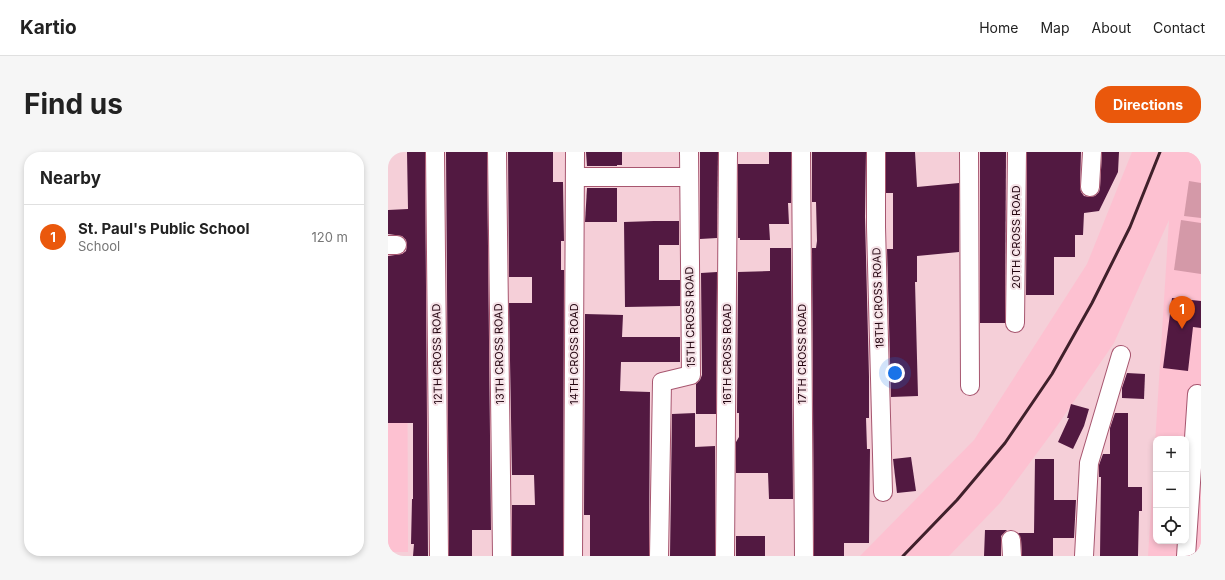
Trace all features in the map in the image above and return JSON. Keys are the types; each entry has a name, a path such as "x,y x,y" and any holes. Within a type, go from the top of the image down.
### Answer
{"street":[{"name":"12TH CROSS ROAD","path":"435,152 439,556"},
{"name":"13TH CROSS ROAD","path":"497,152 502,556"},
{"name":"14TH CROSS ROAD","path":"573,556 575,152"},
{"name":"15TH CROSS ROAD","path":"659,556 662,382 691,375 689,152"},
{"name":"16TH CROSS ROAD","path":"725,556 728,152"},
{"name":"17TH CROSS ROAD","path":"801,152 804,556"},
{"name":"18TH CROSS ROAD","path":"876,152 876,226 883,492"},
{"path":"969,152 970,386"},
{"name":"20TH CROSS ROAD","path":"1015,323 1017,152"},
{"path":"1090,187 1092,152"},
{"path":"576,177 689,177"},
{"path":"1084,556 1089,463 1121,355"},
{"path":"1186,556 1197,394"}],"shaded area":[{"path":"1132,152 1201,152 1201,556 1148,556 1153,476 1153,544 1189,544 1189,436 1156,436 1169,220 1114,343 1057,426 1000,503 949,556 860,556 974,440 1087,264"},
{"path":"1189,181 1201,183 1201,218 1184,216"},
{"path":"1181,220 1201,223 1201,274 1174,270"},
{"path":"388,252 407,252 408,552 388,552"}],"building":[{"path":"407,152 425,152 428,556 413,556 414,544 411,544 413,499 413,423 388,423 388,256 402,254 406,251 407,245 406,240 402,236 388,234 388,210 408,209"},
{"path":"446,152 487,152 491,530 472,530 472,556 449,556"},
{"path":"508,152 553,152 553,182 563,182 564,241 561,241 561,270 564,270 563,556 512,556 512,505 535,505 534,475 512,475 509,303 532,303 532,277 509,277"},
{"path":"586,152 622,152 622,165 587,166"},
{"path":"700,152 718,152 717,238 700,239"},
{"path":"769,152 791,152 791,203 788,203 789,224 769,224 770,240 740,240 740,238 738,238 738,164 769,164"},
{"path":"812,152 866,152 865,217 869,418 866,418 867,449 870,449 869,543 844,543 844,556 814,556 812,248 816,248 817,241 816,202 812,202"},
{"path":"886,152 915,152 917,187 959,183 959,252 917,256 917,282 915,282 918,396 891,397 887,249 893,249 893,193 886,193"},
{"path":"980,152 1006,152 1005,323 980,323"},
{"path":"1027,152 1081,152 1081,192 1084,196 1090,197 1095,196 1099,192 1102,152 1119,152 1118,172 1099,211 1084,213 1083,235 1075,235 1075,257 1054,257 1054,295 1026,295"},
{"path":"587,188 617,188 617,222 585,222"},
{"path":"679,221 679,245 659,245 659,280 680,280 680,306 625,307 624,222"},
{"path":"770,248 791,248 793,499 769,499 768,473 736,473 736,442 739,437 739,413 737,413 738,272 770,271"},
{"path":"717,272 716,414 696,414 696,384 702,375 701,273"},
{"path":"1172,298 1201,301 1201,328 1193,327 1188,371 1163,368"},
{"path":"585,314 623,315 622,337 680,337 680,362 621,362 620,391 650,392 649,556 590,556 590,515 584,515"},
{"path":"1127,373 1145,374 1144,399 1122,398 1122,388"},
{"path":"1071,404 1089,409 1084,426 1073,449 1058,442 1069,418 1067,418"},
{"path":"695,413 695,447 715,446 715,556 670,556 672,414"},
{"path":"1115,413 1128,413 1128,487 1142,487 1142,511 1139,511 1138,556 1100,556 1101,477 1099,477 1099,465 1103,454 1110,454 1110,428"},
{"path":"911,457 916,491 897,493 893,459"},
{"path":"1035,459 1054,459 1054,500 1076,500 1074,538 1053,538 1053,556 1022,556 1021,539 1018,533 1034,533"},
{"path":"985,530 1007,530 1001,536 1001,556 984,556"},
{"path":"736,536 765,536 765,556 736,556"}],"railway":[{"path":"903,556 957,500 1005,443 1052,374 1092,303 1130,227 1160,152"}],"place":[{"name":"St. Paul's Public School","path":"1182,329"}]}
